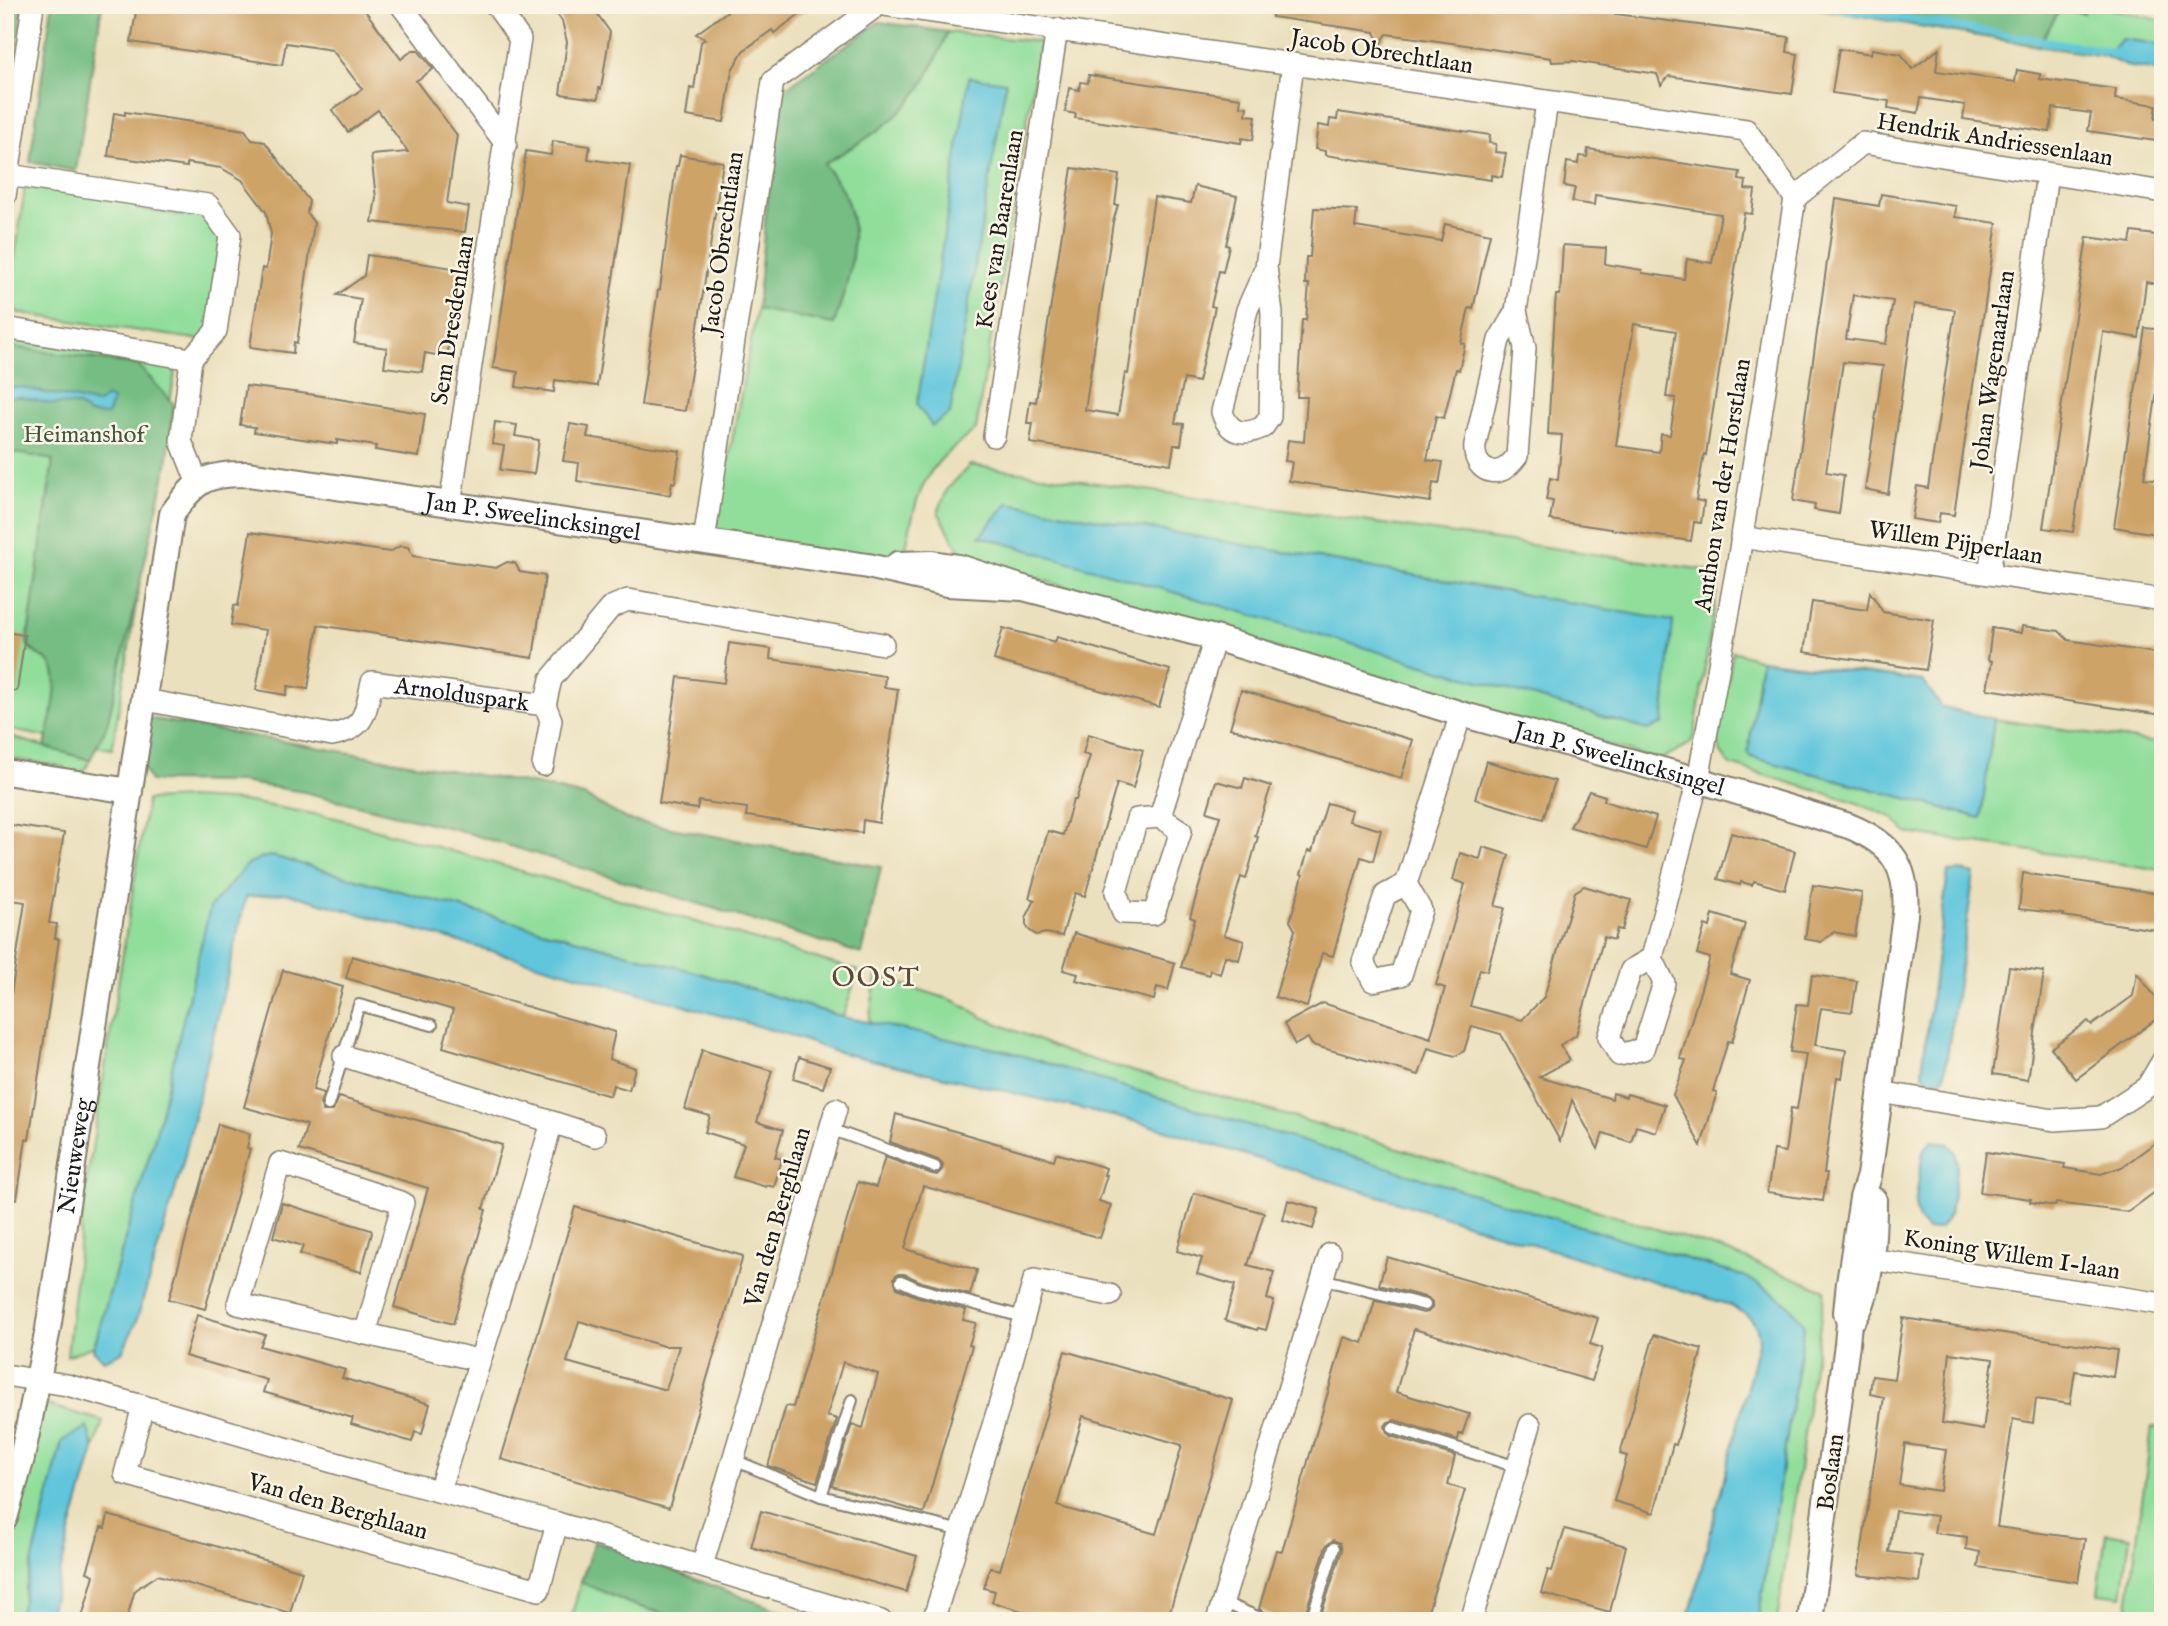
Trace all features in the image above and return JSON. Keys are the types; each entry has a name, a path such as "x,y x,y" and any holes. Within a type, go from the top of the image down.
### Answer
{"street":[{"path":"5,772 130,791 172,514 187,492 198,484 181,441 191,359 216,331 230,235 208,205 7,185 33,5"},
{"path":"401,5 506,144"},
{"name":"Sem Dresdenlaan","path":"450,505 520,39 495,5"},
{"name":"Jacob Obrechtlaan","path":"704,541 773,81 878,5"},
{"name":"Jacob Obrechtlaan","path":"885,5 1746,130 1795,198"},
{"name":"Kees van Baarenlaan","path":"994,436 1057,30"},
{"path":"1266,267 1247,310 1222,412 1230,428 1241,433 1263,427 1270,417 1272,313 1266,267 1293,64"},
{"path":"1516,311 1525,348 1517,456 1504,469 1487,471 1480,467 1474,452 1475,444 1499,340 1516,311 1547,102"},
{"name":"Hendrik Andriessenlaan","path":"1795,198 1863,143 2163,192"},
{"name":"Johan Wagenaarlaan","path":"1989,573 2047,174"},
{"name":"Anthon van der Horstlaan","path":"1652,958 1698,780 1741,537 1795,198"},
{"path":"5,328 191,359"},
{"name":"Jan P. Sweelincksingel","path":"198,484 215,474 248,474 868,566 947,584 1023,588 1215,638 1461,714 1698,780 1872,835 1896,859 1907,894 1869,1176 1874,1198 1874,1234 1861,1258"},
{"name":"Willem Pijperlaan","path":"1741,537 2163,600"},
{"name":"Arnolduspark","path":"145,700 332,735 347,732 364,717 372,682 545,705 551,679 611,607 628,600 883,644"},
{"path":"1160,817 1215,638"},
{"path":"543,765 551,720 545,705"},
{"path":"1406,884 1461,714"},
{"name":"Nieuweweg","path":"5,1518 39,1381 130,791"},
{"path":"1160,817 1181,831 1154,914 1123,913 1115,892 1137,819 1160,817"},
{"path":"344,1056 595,1136"},
{"path":"1880,1092 2054,1120 2101,1117 2147,1087 2163,1060"},
{"name":"Van den Berghlaan","path":"702,1566 833,1119"},
{"name":"Van den Berghlaan","path":"439,1491 473,1387 478,1360 515,1252 552,1122"},
{"path":"365,1334 403,1203 280,1163 239,1304 365,1334 478,1360"},
{"path":"1219,1611 1330,1254"},
{"name":"Koning Willem I-laan","path":"1861,1258 2163,1304"},
{"name":"Boslaan","path":"1810,1621 1849,1323 1857,1314 1867,1286 1861,1258"},
{"path":"933,1621 1034,1280 1110,1295"},
{"name":"Van den Berghlaan","path":"5,1376 67,1385 143,1406 557,1523 881,1621"},
{"name":"Van den Berghlaan","path":"143,1406 125,1474 539,1590 557,1523"},
{"path":"1471,1621 1530,1425"}],"lane":[{"path":"328,1105 359,1005 432,1025"},
{"path":"833,1119 935,1167"},
{"path":"1322,1279 1425,1305"},
{"path":"901,1281 919,1289 1023,1317"},
{"path":"821,1496 852,1400"},
{"path":"1393,1428 1517,1467"},
{"path":"734,1460 821,1496 961,1531"},
{"path":"1311,1621 1334,1548"},
{"path":"1219,1611 1268,1621"}],"green space":[{"path":"5,5 23,5 5,129"},
{"path":"52,5 102,5 76,171 30,162"},
{"path":"1798,5 1897,5 1913,25"},
{"path":"1897,5 2083,5 2084,13 2060,9 2038,46 1913,25"},
{"path":"2083,5 2096,5 2163,21 2163,45 2122,39 2104,56 2038,46 2060,9 2083,13"},
{"path":"879,22 948,32 928,76 903,109 871,135 824,164 843,192 853,228 852,260 834,324 757,309 777,94"},
{"path":"948,32 1040,42 976,429 945,455 929,475 914,512 903,562 714,536 757,309 834,324 845,195 824,164 912,99"},
{"path":"25,187 133,200 138,209 191,217 196,210 206,212 224,237 211,329 201,340 18,313 9,300"},
{"name":"Heimanshof","path":"5,337 176,366 112,749 5,729"},
{"name":"Heimanshof","path":"5,346 138,365 174,404 167,465 107,725 90,760 45,747 56,682 51,665 27,643 53,460 5,451"},
{"path":"970,465 1720,572 1694,737 1688,745 1659,760 963,557 938,512 948,488","holes":["981,536 1672,621 1663,724 1648,730"]},
{"path":"1733,651 1761,660 1748,753 1751,757 1980,818 1994,719 2163,744 2163,870 1907,833 1892,817 1855,802 1730,765 1720,751 1717,737"},
{"path":"148,718 542,786 584,796 628,820 881,867 862,954 458,830 304,792 240,782 150,781 141,764"},
{"path":"5,735 90,760 86,768 79,773 68,772 63,767 5,758"},
{"path":"190,798 243,801 336,818 858,971 843,1017 695,972 272,856 260,858 156,1133 94,1346 67,1356 84,1200 147,800"},
{"path":"876,976 955,1001 985,1018 1066,1052 1376,1141 1720,1249 1825,1290 1777,1621 1758,1621 1804,1327 1745,1277 1010,1052 869,1023"},
{"path":"43,1404 103,1421 94,1449 87,1428 62,1441 18,1621 5,1621 5,1554"},
{"path":"2152,1427 2163,1428 2163,1621 2126,1621"},
{"path":"2106,1533 2130,1537 2122,1596 2098,1593"},
{"path":"594,1541 807,1621 688,1621 631,1604 581,1582"},
{"path":"581,1582 631,1604 688,1621 570,1621"}],"water":[{"path":"2122,39 2163,45 2163,72 2126,66 2104,56"},
{"path":"969,77 1006,82 950,414 932,426 917,405"},
{"path":"22,387 97,404 106,397 113,401 107,415 89,414 78,405 5,397 5,388"},
{"path":"1008,503 1673,621 1663,724 1648,730 980,536"},
{"path":"1761,660 1923,681 1942,707 1994,719 1981,818 1751,757 1748,753"},
{"path":"272,856 695,972 843,1017 1010,1052 1746,1277 1794,1310 1804,1327 1758,1621 1688,1621 1759,1340 1756,1327 1750,1318 1730,1305 1146,1124 833,1051 789,1035 286,893 246,897 182,1167 136,1323 122,1352 104,1360 93,1350 156,1133 210,907 247,865 260,858"},
{"path":"1963,871 1974,874 1944,1077 1934,1080 1924,1076 1922,1070 1948,872"},
{"path":"1932,1141 1947,1143 1955,1152 1957,1164 1950,1214 1940,1228 1927,1230 1919,1221 1915,1205 1923,1152"},
{"path":"87,1427 94,1449 48,1621 18,1621 62,1441"}],"building":[{"path":"137,5 361,5 401,59 413,50 418,50 433,69 416,81 457,135 447,203 469,207 465,232 372,222 376,198 371,155 408,152 378,110 348,132 332,110 362,89 332,50 286,43 282,65 131,42"},
{"path":"550,5 591,5 610,32 598,99 560,94 567,42 562,21"},
{"path":"736,5 812,5 774,33 772,30 743,51 732,70 724,122 686,116 690,88 694,89 701,42 705,39 696,34"},
{"path":"1273,5 1450,5 1472,8 1472,5 1572,5 1609,10 1608,13 1789,37 1787,52 1798,54 1792,94 1669,76 1661,85 1657,74 1573,61 1552,62 1551,58 1452,43 1387,34 1380,44 1375,32 1272,17"},
{"path":"1839,49 1871,54 1872,49 1901,54 1912,69 1939,49 1936,71 2015,82 2017,70 2040,74 2040,79 2116,89 2115,99 2157,105 2155,119 2163,120 2163,142 2088,131 2091,113 2053,108 2050,132 1963,119 1965,105 1921,98 1918,113 1888,108 1889,101 1832,93"},
{"path":"1089,75 1241,98 1240,106 1247,107 1246,115 1256,116 1253,140 1242,138 1241,143 1075,118 1076,114 1065,112 1069,88 1079,90 1080,82 1088,83"},
{"path":"125,112 245,130 252,140 265,142 309,201 307,213 314,223 297,343 294,342 293,353 250,347 262,268 266,269 271,234 266,212 242,180 221,168 187,163 187,167 108,156 114,113 125,115"},
{"path":"1338,112 1490,135 1489,143 1496,144 1495,152 1506,153 1502,177 1491,175 1491,180 1325,155 1325,151 1315,149 1318,125 1329,127 1330,119 1337,120"},
{"path":"553,141 590,146 588,159 630,165 597,386 555,380 554,392 516,387 518,372 493,368 526,151 551,155"},
{"path":"1588,149 1740,172 1739,180 1746,181 1745,189 1755,190 1752,214 1744,213 1706,455 1704,454 1696,500 1704,502 1701,523 1694,522 1691,541 1550,520 1553,501 1546,500 1550,478 1558,480 1562,435 1548,434 1556,295 1560,295 1563,245 1606,248 1605,264 1684,279 1687,259 1712,263 1721,214 1595,195 1594,205 1572,202 1575,188 1564,186 1567,162 1578,164 1579,156 1587,157","holes":["1634,324 1676,331 1666,397 1676,398 1670,435 1661,434 1659,452 1616,446"]},
{"path":"680,155 723,162 685,411 641,405 660,290 676,166"},
{"path":"1072,168 1119,175 1115,205 1118,205 1113,222 1085,410 1118,415 1125,373 1128,374 1154,197 1191,203 1195,186 1237,196 1223,272 1219,271 1211,306 1215,307 1198,382 1184,379 1175,423 1184,424 1181,445 1174,445 1171,464 1030,443 1033,423 1027,423 1030,401 1036,402"},
{"path":"1881,194 1956,206 1955,217 1997,223 1954,515 1940,513 1938,523 1912,519 1917,486 1928,488 1955,310 1914,304 1888,494 1865,489 1883,366 1843,362 1826,472 1844,475 1839,514 1814,510 1815,505 1793,501 1836,199 1879,206","holes":["1853,295 1893,301 1886,344 1846,339"]},
{"path":"1314,208 1357,210 1355,227 1441,241 1445,224 1490,234 1473,309 1469,308 1461,343 1465,344 1459,370 1456,369 1444,418 1436,416 1427,460 1443,462 1439,484 1433,483 1430,502 1289,481 1292,462 1285,461 1288,440 1304,442 1307,397 1297,397 1302,320 1306,320 1309,284 1305,284 1306,257 1310,257"},
{"path":"2132,232 2163,236 2163,285 2146,282 2139,338 2103,332 2073,532 2043,528 2087,237 2130,243"},
{"path":"367,255 460,269 447,357 425,353 422,372 384,367 387,348 354,343 361,299 337,295 364,276"},
{"path":"2145,328 2163,330 2163,350 2144,478 2163,480 2163,535 2114,527"},
{"path":"246,386 425,414 419,457 337,440 337,444 254,432 255,427 240,425"},
{"path":"495,422 517,425 515,436 539,440 534,474 500,470 504,446 492,444"},
{"path":"570,424 589,427 587,437 680,451 675,483 672,482 670,495 577,481 579,463 563,461"},
{"path":"250,532 390,552 400,546 408,547 413,556 496,568 507,562 515,563 520,572 545,576 533,658 318,625 308,689 288,686 286,695 256,690 266,630 231,625 234,605 238,606"},
{"path":"1870,592 1883,612 1934,620 1926,670 1804,652 1812,602 1867,610"},
{"path":"2022,626 2059,631 2068,640 2163,654 2163,715 1987,689 1992,661 1988,660 1992,628 2021,633"},
{"path":"1003,628 1055,642 1057,637 1170,670 1159,707 994,660"},
{"path":"5,632 25,635 17,691 5,690"},
{"path":"729,643 771,649 770,659 885,676 884,687 898,689 879,823 863,820 862,833 746,816 747,808 699,801 697,809 659,803 678,677 724,683"},
{"path":"1241,690 1413,740 1401,778 1230,728"},
{"path":"1088,734 1143,750 1133,788 1117,783 1085,896 1075,893 1062,936 1046,933 1036,935 1026,925 1026,918 1035,900 1029,898 1048,831 1063,835 1073,800 1076,800 1090,756 1083,754"},
{"path":"1486,761 1555,781 1543,819 1475,799"},
{"path":"1245,778 1271,786 1255,836 1258,837 1246,879 1241,877 1224,935 1244,941 1239,960 1225,956 1220,974 1210,970 1209,975 1181,967 1195,919 1190,917 1220,816 1207,812 1216,781 1242,788"},
{"path":"1589,791 1605,796 1604,801 1656,817 1646,849 1570,827"},
{"path":"1327,803 1352,810 1349,821 1381,830 1373,861 1361,857 1333,956 1322,953 1307,1007 1275,997 1295,930 1290,921 1303,875 1301,874 1308,851 1312,852"},
{"path":"5,824 64,833 49,923 57,924 55,938 59,939 29,1140 26,1139 17,1199 5,1198 5,1034 25,902 5,899"},
{"path":"1731,833 1795,851 1785,890 1754,881 1752,885 1741,882 1740,885 1718,879"},
{"path":"1483,847 1509,855 1495,906 1505,908 1487,971 1480,969 1470,1006 1522,1020 1544,997 1575,892 1584,886 1631,900 1622,930 1617,929 1614,940 1604,937 1576,1035 1560,1045 1570,1060 1539,1077 1612,1099 1613,1093 1626,1097 1627,1094 1665,1105 1656,1132 1636,1126 1631,1142 1603,1133 1598,1149 1572,1100 1560,1141 1501,1034 1472,1026 1464,1051 1455,1056 1428,1048 1419,1075 1312,1045 1308,1038 1295,1045 1284,1024 1323,1003 1430,1038 1445,988 1436,985 1465,884 1453,880 1460,853 1480,859"},
{"path":"2023,873 2163,894 2163,931 2019,909"},
{"path":"1813,885 1862,893 1855,936 1833,932 1821,942 1805,939"},
{"path":"1713,914 1745,924 1730,974 1750,980 1732,1042 1728,1041 1713,1091 1717,1092 1701,1146 1673,1095 1686,1060 1680,1059 1710,958 1697,954 1705,925 1710,927"},
{"path":"1074,933 1175,963 1168,990 1157,987 1154,1000 1076,980 1078,974 1063,970"},
{"path":"352,956 615,1032 609,1059 635,1068 629,1090 613,1085 610,1096 443,1047 453,1010 346,978"},
{"path":"2009,967 2044,972 2028,1080 1993,1074"},
{"path":"283,970 343,987 313,1090 324,1093 320,1103 323,1111 333,1111 339,1097 502,1145 453,1324 394,1307 428,1188 299,1150 307,1125 244,1107"},
{"path":"2137,973 2163,1007 2163,1014 2076,1079 2051,1048 2088,1021 2092,1025 2133,996"},
{"path":"1812,975 1857,981 1852,1012 1821,1008 1815,1045 1846,1050 1842,1078 1837,1077 1824,1173 1827,1173 1823,1201 1767,1193 1774,1150 1785,1152 1791,1108 1797,1109 1806,1054 1790,1052 1797,1004 1808,1005"},
{"path":"702,1050 772,1071 757,1122 783,1130 775,1157 782,1159 774,1187 733,1177 744,1144 705,1132 710,1116 685,1109"},
{"path":"799,1057 830,1067 823,1088 793,1079"},
{"path":"896,1114 1054,1160 1056,1153 1106,1168 1104,1175 1107,1175 1099,1201 1111,1205 1100,1238 923,1186 905,1249 977,1270 970,1295 922,1282 904,1274 897,1274 894,1278 897,1288 966,1310 963,1320 976,1323 969,1345 972,1346 924,1513 832,1486 852,1424 863,1428 878,1374 843,1362 827,1416 837,1419 817,1482 768,1466 786,1406 793,1407 858,1182 876,1187 885,1157 932,1174 937,1175 942,1170 943,1165 938,1160 890,1142"},
{"path":"218,1124 250,1134 247,1148 250,1149 205,1309 169,1299"},
{"path":"2163,1137 2163,1186 2128,1212 2056,1203 2055,1206 2030,1202 2031,1199 1980,1192 1986,1152 2065,1164 2064,1168 2101,1174 2122,1167"},
{"path":"1194,1193 1264,1213 1248,1265 1274,1272 1267,1299 1274,1301 1266,1330 1257,1330 1225,1320 1235,1285 1197,1274 1202,1258 1177,1251"},
{"path":"1288,1200 1319,1209 1313,1229 1283,1220"},
{"path":"282,1203 371,1230 361,1272 300,1254 303,1246 273,1237"},
{"path":"575,1207 743,1256 669,1508 501,1459","holes":["579,1321 663,1346 679,1346 666,1390 567,1362"]},
{"path":"1387,1257 1598,1318 1590,1344 1602,1348 1592,1381 1414,1329 1396,1392 1469,1414 1458,1440 1395,1420 1385,1426 1391,1436 1455,1456 1448,1485 1465,1490 1425,1621 1319,1621 1342,1550 1340,1543 1333,1540 1326,1546 1303,1621 1287,1621 1259,1609 1276,1550 1282,1551 1344,1337 1363,1343 1375,1300 1423,1313 1432,1308 1432,1302 1428,1298 1379,1285"},
{"path":"197,1315 265,1335 260,1346 345,1370 342,1378 430,1404 422,1434 415,1432 412,1442 351,1424 353,1418 263,1392 267,1380 185,1356"},
{"path":"1903,1318 2117,1350 2113,1377 2075,1371 2070,1404 2036,1399 2033,1423 2013,1419 1997,1527 2085,1539 2078,1582 1978,1567 1980,1552 1966,1549 1967,1537 1934,1533 1937,1516 1895,1511 1889,1552 1922,1556 1919,1582 1858,1575 1884,1397 1870,1394 1872,1376 1894,1379","holes":["1950,1353 1993,1359 1983,1430 1942,1423","1905,1444 1946,1450 1940,1491 1899,1485"]},
{"path":"1654,1335 1702,1349 1654,1513 1614,1501 1627,1456 1620,1454"},
{"path":"1065,1351 1233,1400 1167,1621 1056,1621 992,1602 995,1591 984,1588 990,1567 1000,1570","holes":["1083,1416 1182,1445 1156,1534 1057,1506"]},
{"path":"761,1511 917,1556 906,1592 751,1547"},
{"path":"108,1515 302,1571 290,1613 158,1575 135,1590 126,1621 81,1621 94,1575 87,1572 101,1527 105,1528"},
{"path":"1565,1529 1626,1546 1610,1612 1541,1593 1548,1570 1552,1571"}],"waterway":[{"path":"1820,5 2118,53"}],"district":[{"name":"OOST","path":"876,976"}]}
